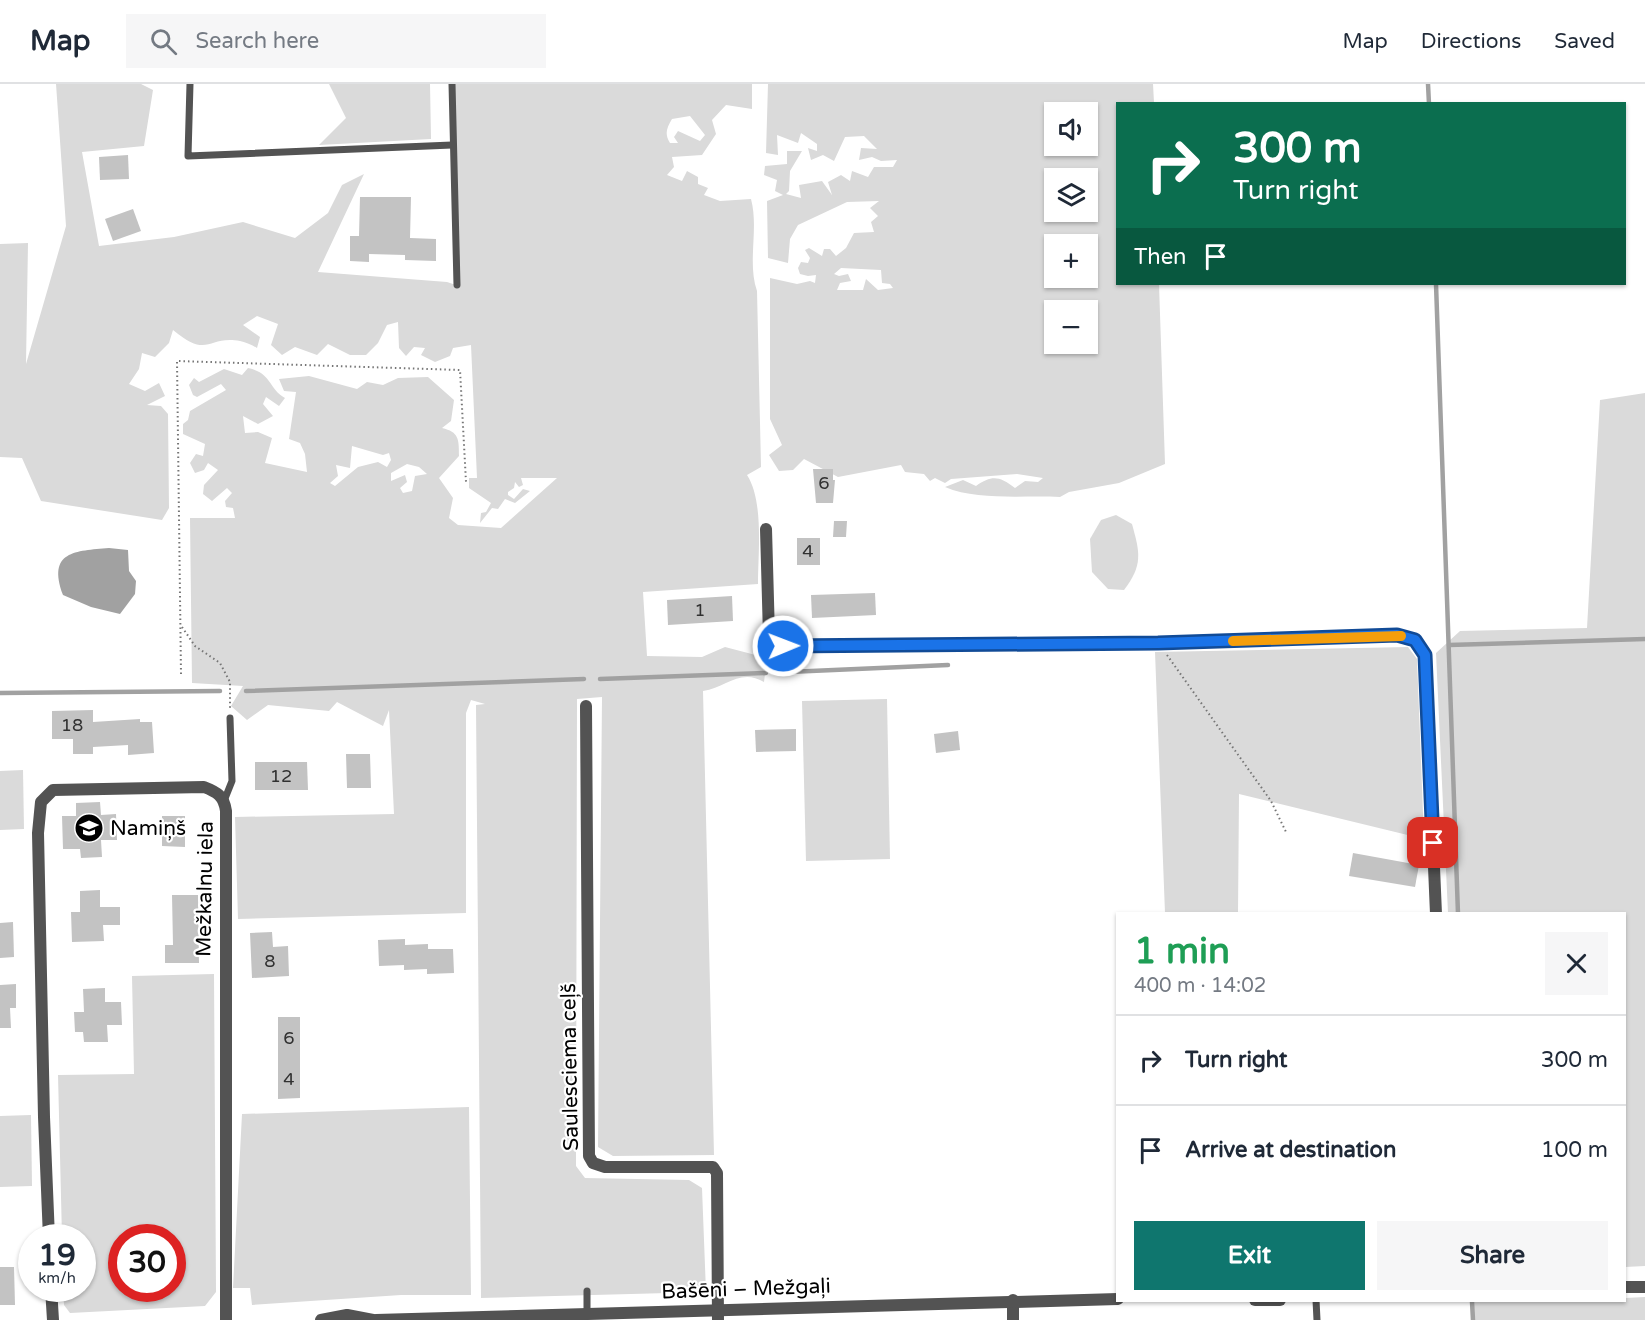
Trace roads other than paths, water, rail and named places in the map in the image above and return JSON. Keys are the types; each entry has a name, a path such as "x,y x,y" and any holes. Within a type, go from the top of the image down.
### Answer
{"street":[{"path":"766,529 769,636 783,646 1158,643 1397,635 1415,640 1425,655 1436,912"},
{"name":"Saulesciema ceļš","path":"586,706 589,1155 593,1163 605,1167 713,1167 717,1173 718,1315"},
{"name":"Mežkalnu iela","path":"49,1224 39,881 41,802 53,790 204,787 218,793 225,801 226,1320"},
{"path":"1626,1287 1645,1287"},
{"name":"Bašēni – Mežgaļi","path":"321,1320 347,1315 374,1320 587,1314 718,1315 1013,1300 1116,1299"},
{"path":"1013,1300 1013,1320"},
{"path":"52,1302 53,1320"}],"lane":[{"path":"190,84 188,156 452,145"},
{"path":"452,84 457,285"},
{"path":"225,801 232,781 230,718"},
{"path":"587,1291 587,1314"},
{"path":"1316,1302 1317,1320"}],"waterway":[{"path":"1428,84 1429,102"},
{"path":"1436,285 1458,912"},
{"path":"1449,645 1645,639"},
{"path":"788,672 948,665"},
{"path":"600,679 766,673"},
{"path":"246,691 584,679"},
{"path":"0,693 220,691"},
{"path":"1472,1302 1473,1320"}],"place":[{"name":"Namiņš","path":"89,828"}]}
